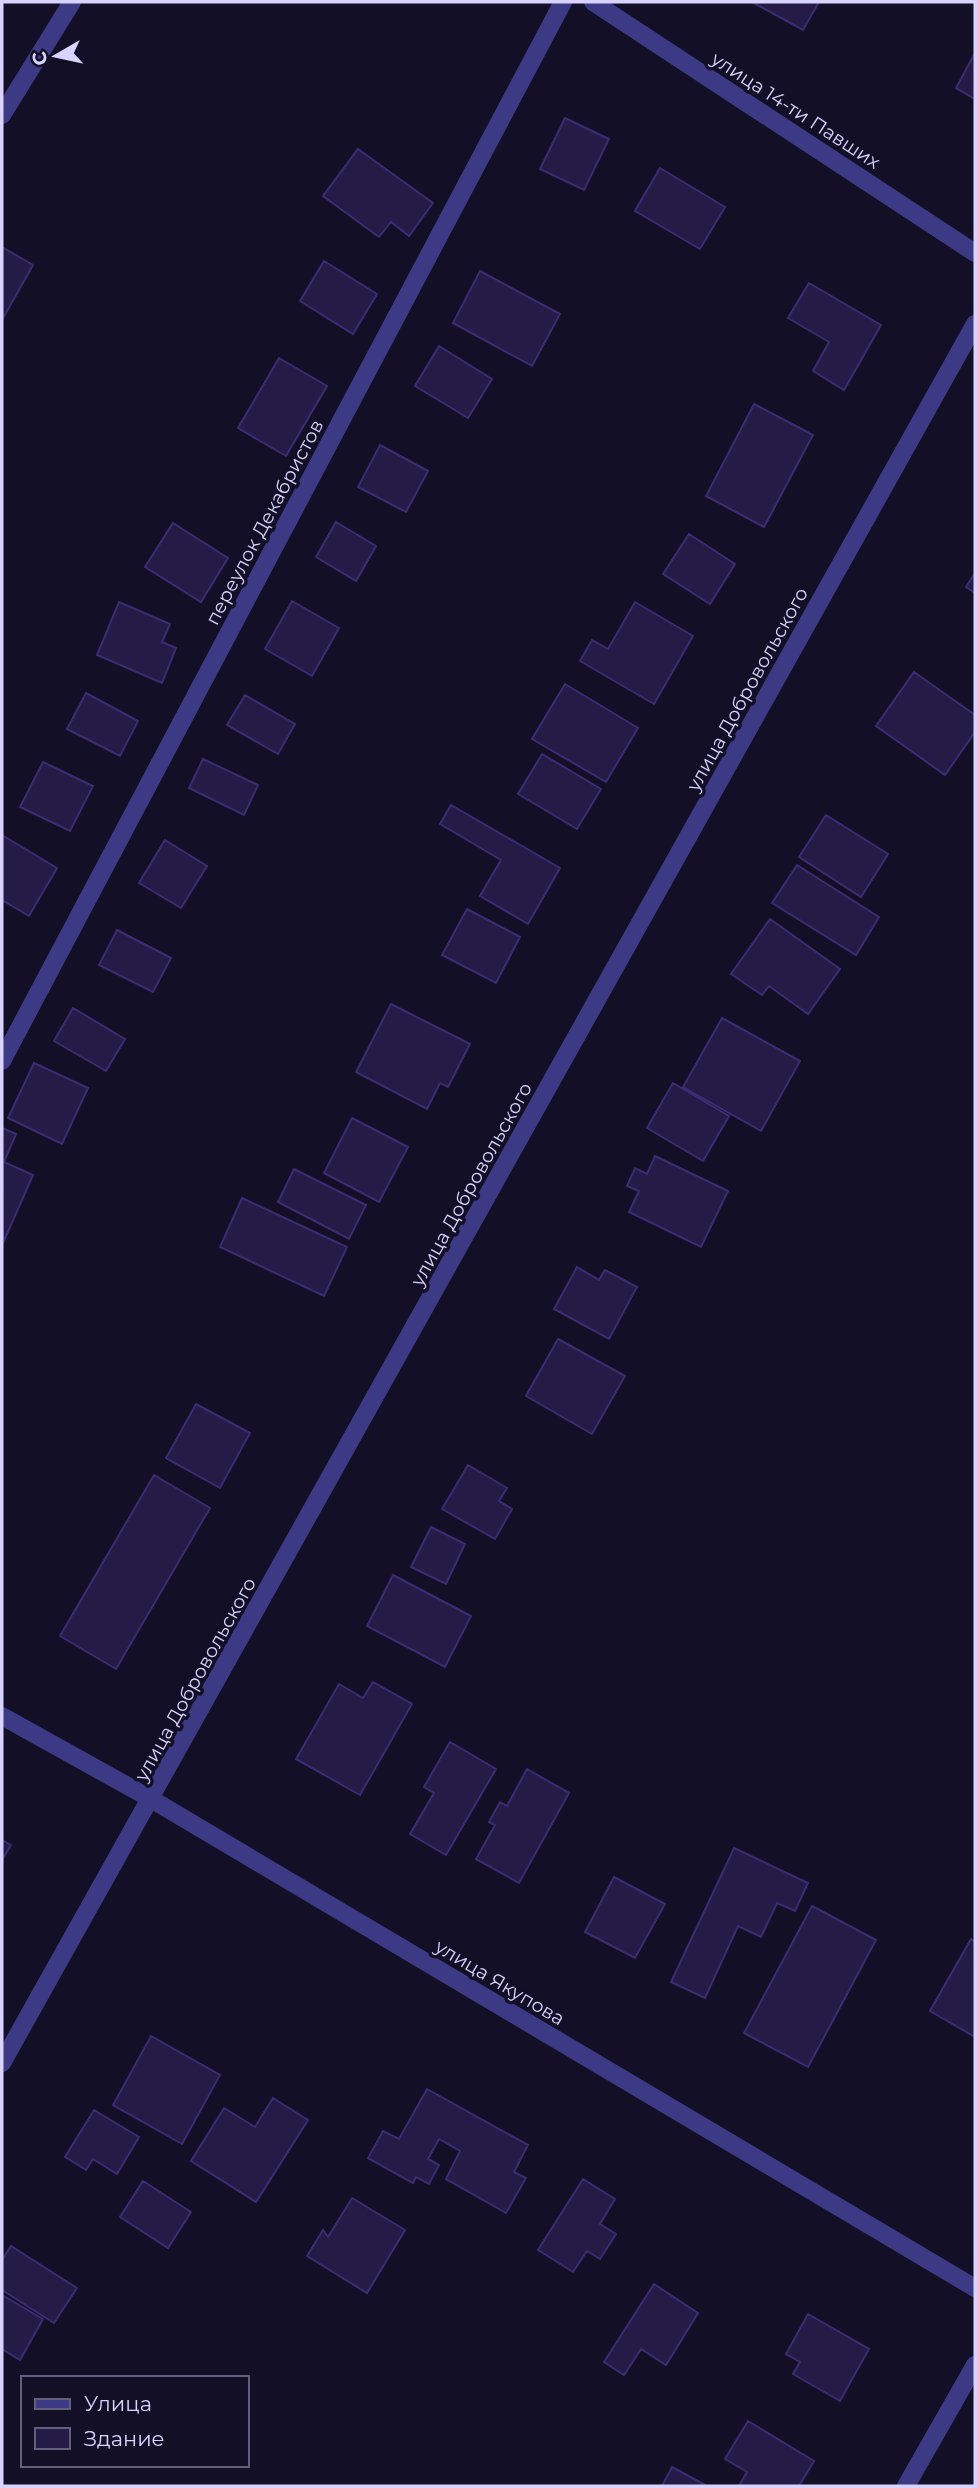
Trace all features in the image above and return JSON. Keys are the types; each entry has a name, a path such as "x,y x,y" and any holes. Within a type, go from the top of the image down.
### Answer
{"street":[{"path":"2,115 72,2"},
{"name":"переулок Декабристов","path":"2,1062 563,2"},
{"name":"улица 14-ти Павших","path":"593,2 975,253"},
{"name":"улица Добровольского","path":"2,2063 975,324"},
{"name":"улица Якупова","path":"2,1716 151,1800 975,2288"},
{"path":"906,2486 975,2365"}],"building":[{"path":"752,2 819,2 803,30"},
{"path":"975,53 975,99 956,88"},
{"path":"565,118 609,139 584,190 540,169"},
{"path":"358,149 433,203 409,236 391,222 379,237 323,196"},
{"path":"660,168 725,207 700,249 635,211"},
{"path":"2,247 33,265 2,320"},
{"path":"324,261 377,294 353,334 300,301"},
{"path":"480,271 560,314 532,366 453,323"},
{"path":"809,283 881,325 844,390 813,371 829,342 788,318"},
{"path":"439,346 492,379 468,418 415,386"},
{"path":"279,358 327,386 286,456 238,428"},
{"path":"754,404 813,435 764,527 706,496"},
{"path":"380,445 428,471 406,512 358,487"},
{"path":"336,522 376,546 356,581 316,557"},
{"path":"173,523 228,558 201,602 145,567"},
{"path":"689,534 735,564 710,604 663,574"},
{"path":"975,573 975,593 966,587"},
{"path":"292,601 339,628 312,676 265,649"},
{"path":"119,602 170,624 162,642 176,648 162,683 97,655"},
{"path":"635,602 693,636 654,704 580,661 592,640 608,649"},
{"path":"914,672 975,715 975,732 945,775 876,726"},
{"path":"565,684 638,728 606,782 532,739"},
{"path":"86,693 138,721 120,756 67,729"},
{"path":"245,695 295,724 278,754 227,725"},
{"path":"542,754 601,789 577,829 518,794"},
{"path":"203,759 258,785 244,815 189,788"},
{"path":"43,762 93,786 70,831 20,807"},
{"path":"451,805 560,868 528,924 480,896 501,860 440,824"},
{"path":"826,815 888,854 861,897 799,857"},
{"path":"2,835 57,868 29,916 2,900"},
{"path":"165,840 207,866 181,908 139,883"},
{"path":"797,865 879,917 856,955 772,903"},
{"path":"467,909 520,937 496,983 442,955"},
{"path":"770,919 840,969 808,1014 769,986 762,995 731,974"},
{"path":"117,930 171,958 153,992 99,965"},
{"path":"391,1004 470,1044 448,1087 440,1083 427,1109 356,1072"},
{"path":"73,1008 125,1039 106,1071 54,1041"},
{"path":"722,1018 800,1061 761,1131 683,1087"},
{"path":"34,1063 88,1088 62,1144 8,1118"},
{"path":"673,1083 729,1116 703,1161 647,1128"},
{"path":"352,1118 408,1147 379,1202 324,1173"},
{"path":"2,1128 16,1134 4,1162 33,1175 3,1243"},
{"path":"655,1156 728,1191 701,1247 629,1212 639,1191 627,1186 635,1168 647,1174"},
{"path":"294,1169 366,1205 349,1239 278,1202"},
{"path":"242,1198 347,1247 324,1296 220,1247"},
{"path":"577,1267 599,1280 605,1270 637,1287 609,1339 554,1309"},
{"path":"558,1339 625,1376 592,1434 526,1396"},
{"path":"196,1404 250,1433 220,1488 166,1458"},
{"path":"468,1465 507,1488 499,1501 512,1509 495,1539 442,1509"},
{"path":"154,1475 210,1508 116,1669 60,1636"},
{"path":"431,1527 465,1544 446,1584 411,1567"},
{"path":"393,1575 471,1616 445,1667 367,1626"},
{"path":"373,1682 412,1704 360,1795 296,1759 339,1684 363,1698"},
{"path":"450,1742 496,1769 446,1855 410,1834 434,1793 424,1787"},
{"path":"527,1769 569,1793 519,1883 476,1859 495,1825 489,1822 500,1802 507,1806"},
{"path":"2,1840 11,1845 2,1860"},
{"path":"734,1848 808,1883 795,1911 777,1903 761,1937 738,1926 705,1998 671,1982"},
{"path":"614,1877 665,1904 635,1958 585,1932"},
{"path":"812,1906 876,1940 808,2067 744,2033"},
{"path":"971,1939 975,1942 975,2037 930,2011"},
{"path":"151,2036 220,2075 182,2144 113,2105"},
{"path":"427,2089 528,2145 514,2172 526,2178 506,2213 446,2179 460,2151 439,2139 428,2159 439,2165 429,2184 416,2177 413,2183 368,2158 383,2131 399,2139"},
{"path":"273,2098 308,2120 256,2202 191,2161 224,2108 255,2127"},
{"path":"94,2110 139,2137 117,2174 93,2159 86,2170 65,2157"},
{"path":"583,2179 615,2199 600,2224 616,2234 600,2259 587,2251 573,2272 538,2250"},
{"path":"143,2181 191,2212 168,2248 120,2217"},
{"path":"352,2198 405,2230 367,2293 307,2256 323,2230 328,2237"},
{"path":"11,2246 77,2288 54,2323 2,2290 2,2260"},
{"path":"654,2284 698,2313 666,2365 641,2349 624,2375 604,2362"},
{"path":"2,2295 43,2319 20,2360 2,2349"},
{"path":"808,2314 869,2349 840,2401 793,2374 800,2362 786,2354"},
{"path":"748,2421 814,2461 799,2486 739,2486 747,2472 725,2459"},
{"path":"672,2467 707,2486 662,2486"}]}
